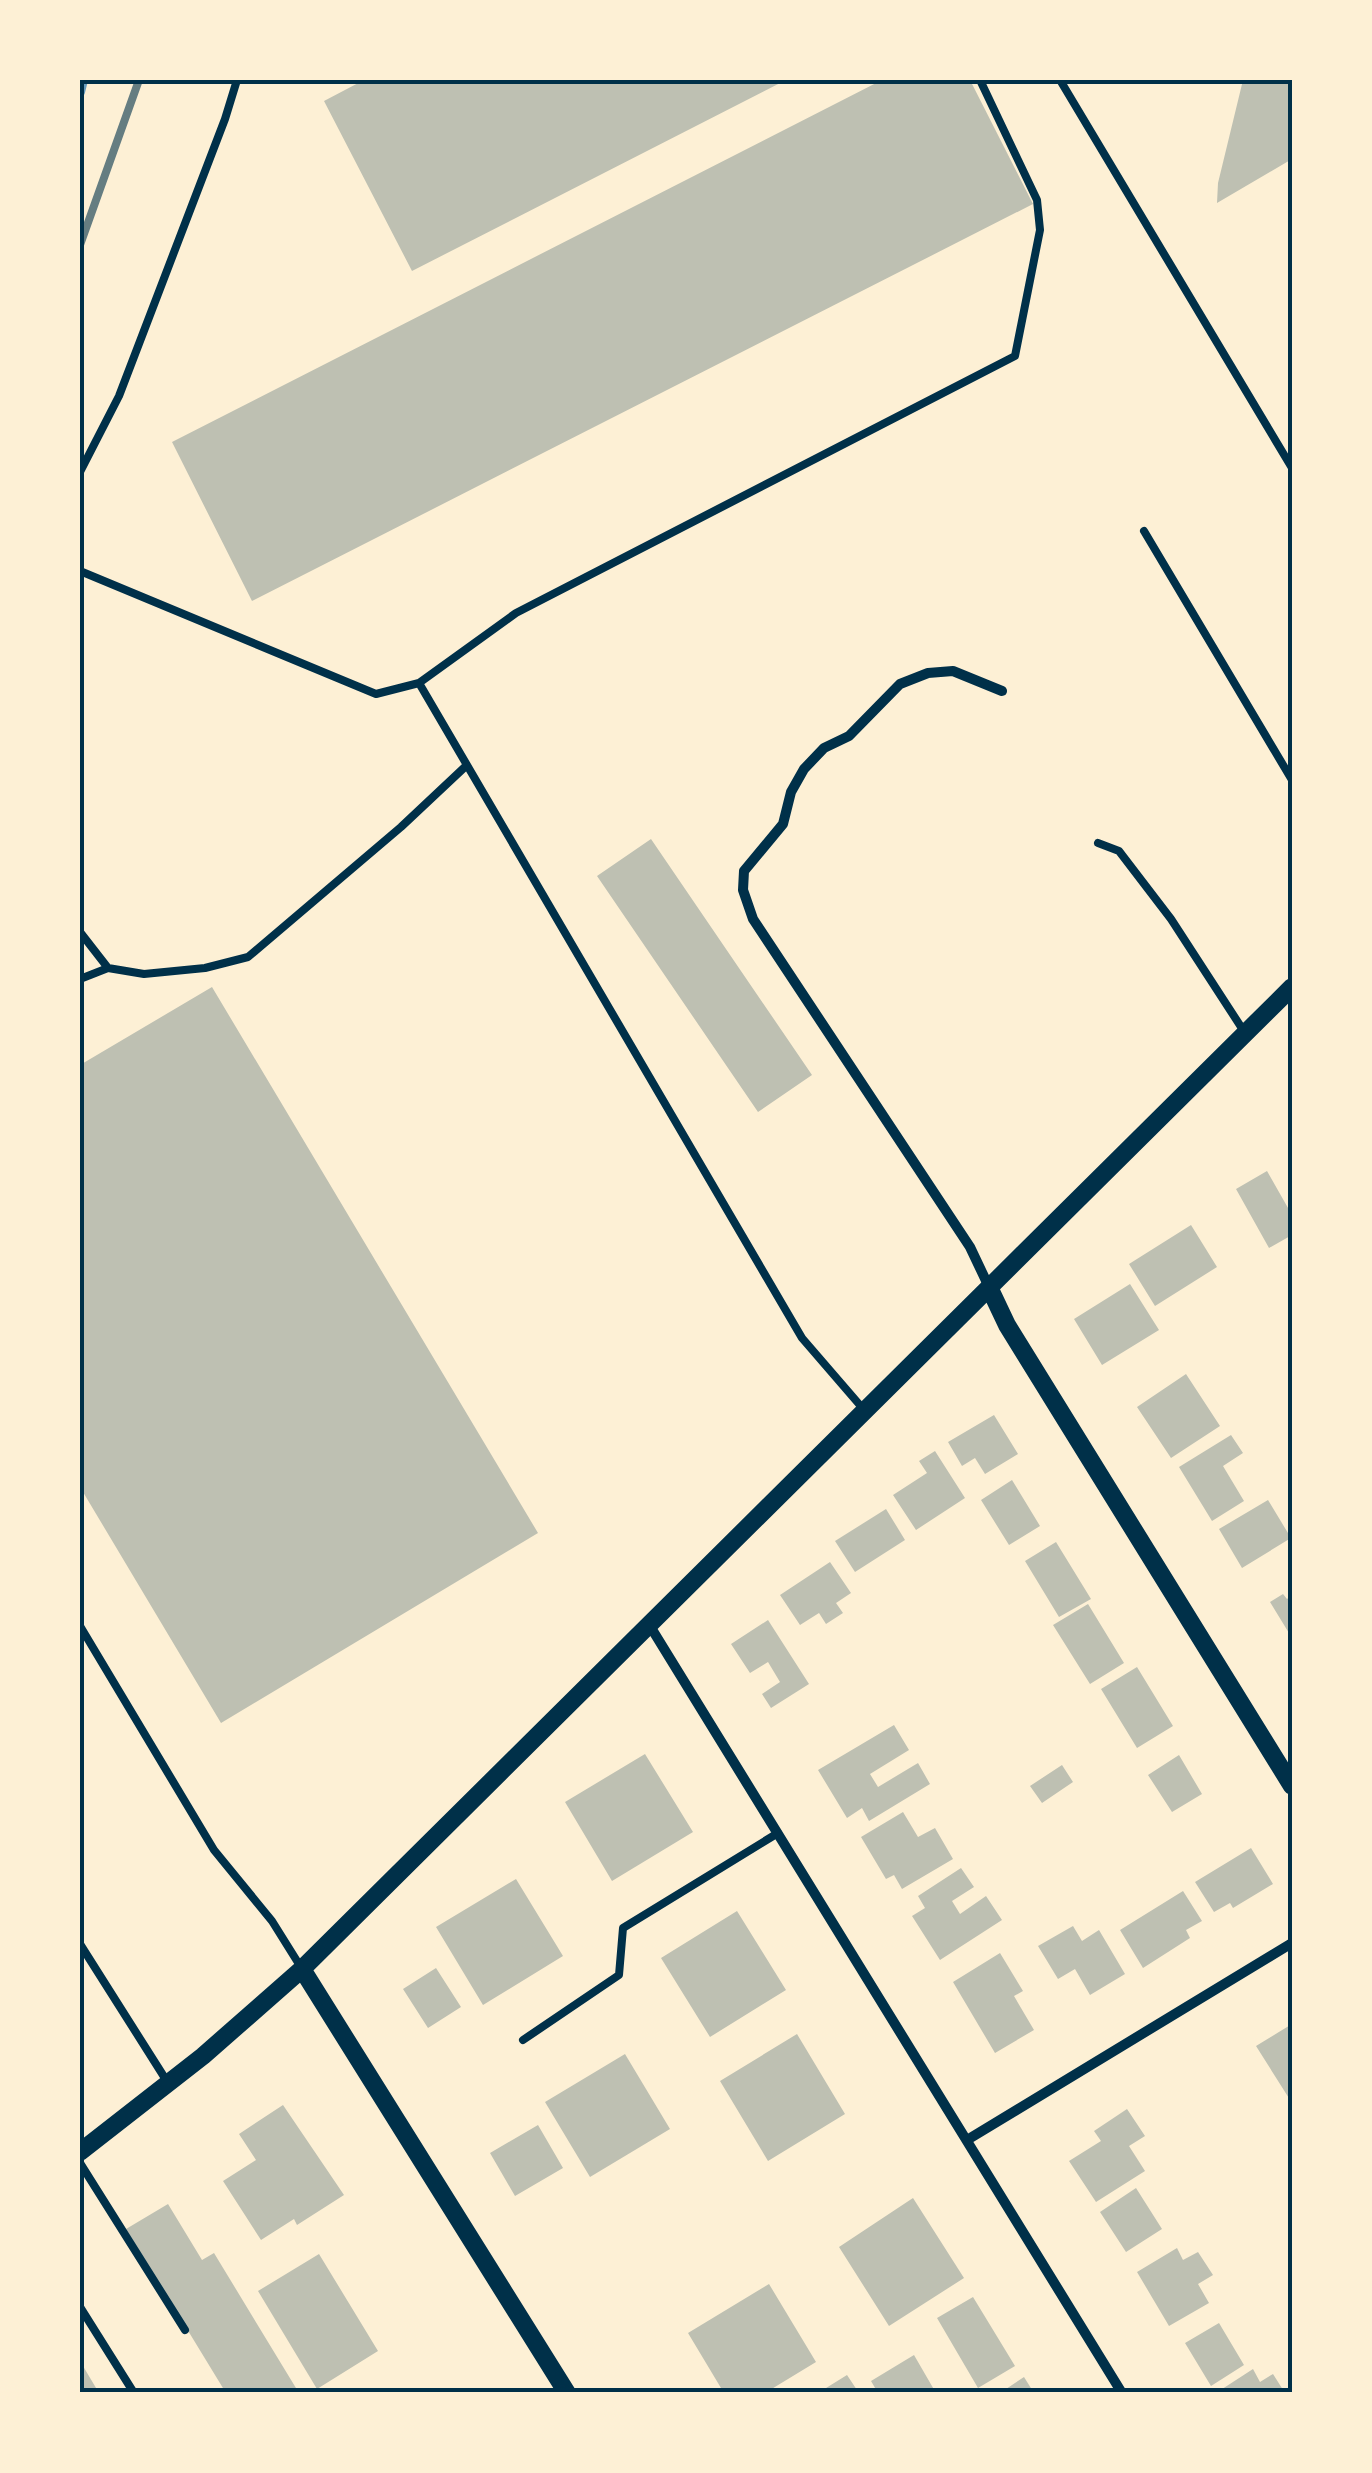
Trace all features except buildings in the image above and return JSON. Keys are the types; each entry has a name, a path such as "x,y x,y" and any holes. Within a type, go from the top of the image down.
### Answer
{"street":[{"path":"1002,691 952,672 928,673 900,684 849,736 824,748 804,769 791,792 783,824 744,871 743,890 752,920 970,1246 1007,1326 1292,1786"},
{"path":"80,2152 168,2084 302,1968 1292,987"},
{"path":"650,1626 1122,2393"},
{"path":"967,2140 1292,1942"},
{"path":"302,1968 567,2393"}],"lane":[{"path":"80,472 119,396 237,80"},
{"path":"80,571 376,694 419,683 516,613 1015,356 1040,230 1037,200 980,80"},
{"path":"1060,80 1292,468"},
{"path":"1144,531 1292,780"},
{"path":"419,683 802,1338 865,1411"},
{"path":"80,980 108,968 144,974 205,968 248,956 468,765"},
{"path":"1098,844 1119,851 1172,919 1245,1033"},
{"path":"80,932 108,968"},
{"path":"80,1626 214,1850 272,1921 302,1968"},
{"path":"523,2040 619,1975 622,1928 778,1833"},
{"path":"80,1944 168,2084"},
{"path":"80,2163 185,2330"},
{"path":"80,2307 134,2393"}],"waterway":[{"path":"80,92 83,80"}],"railway":[{"path":"80,245 139,80"}]}
